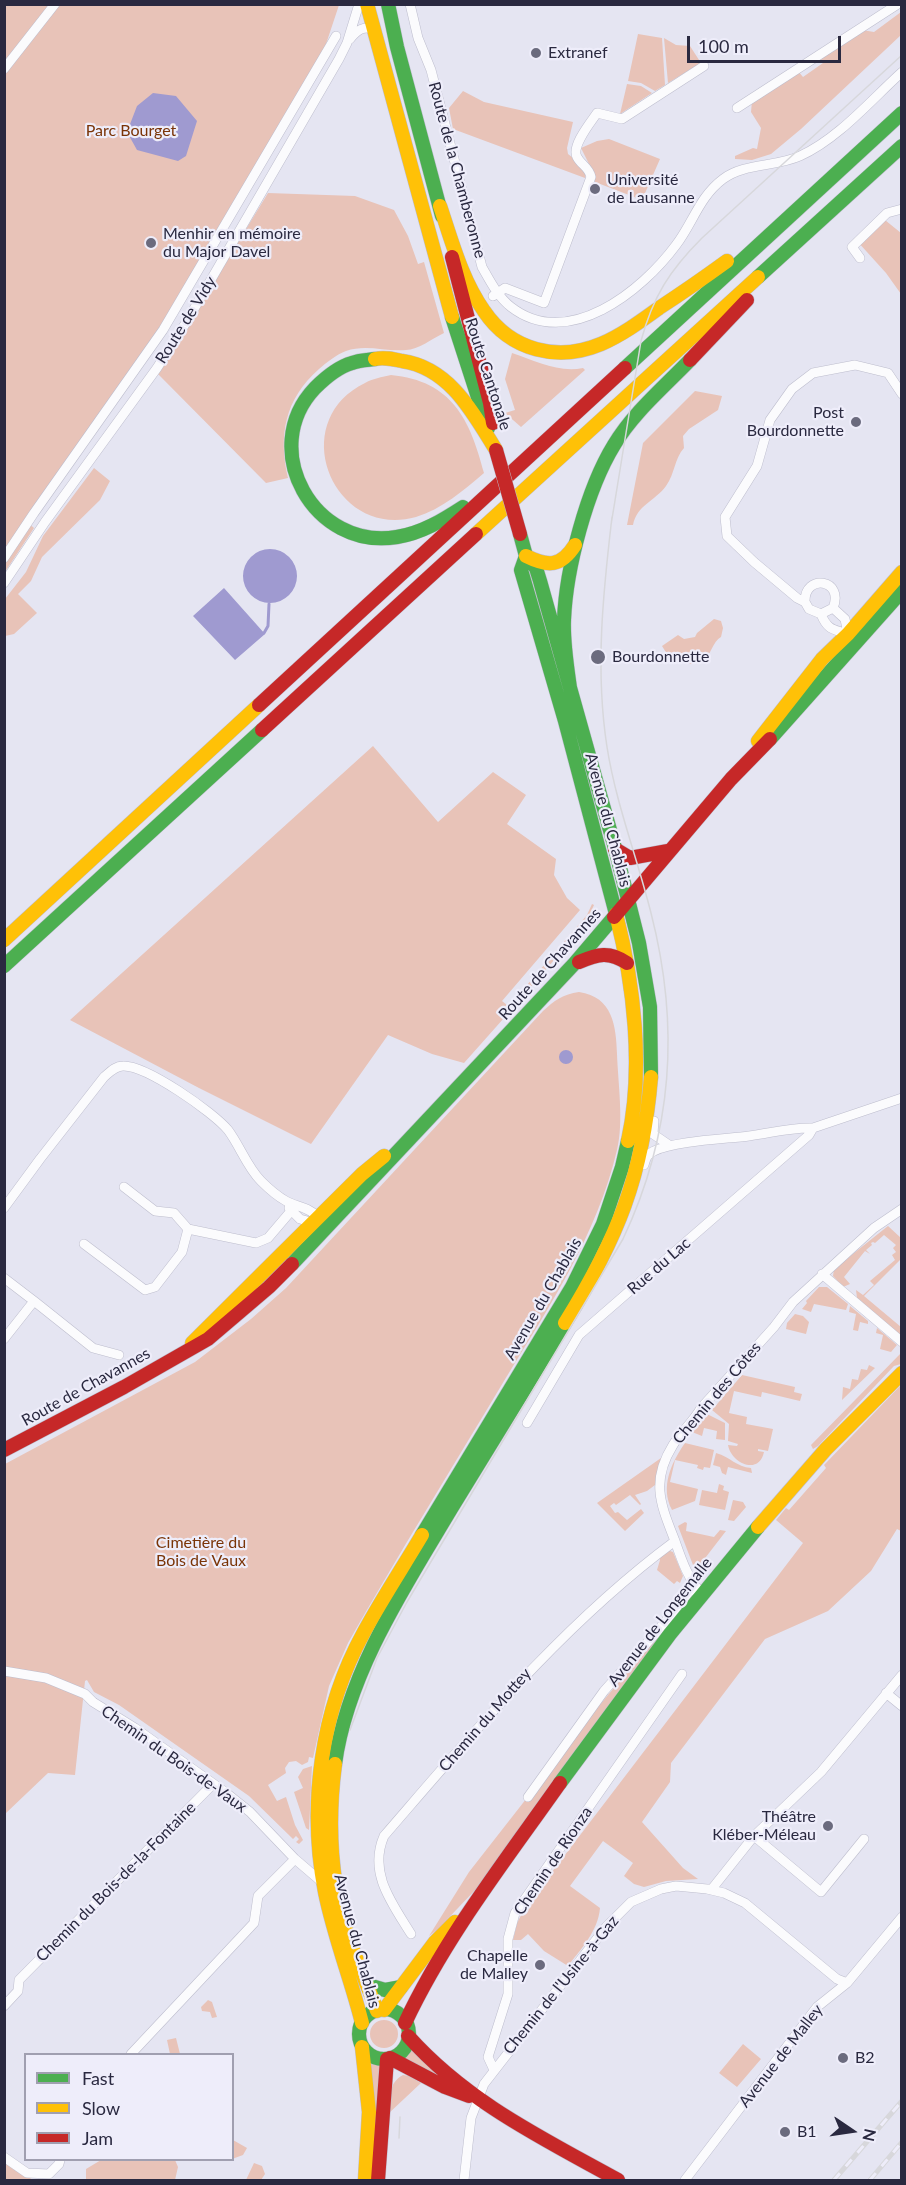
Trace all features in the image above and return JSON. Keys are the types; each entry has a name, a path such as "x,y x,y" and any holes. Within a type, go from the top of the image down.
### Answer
{"main road":[{"name":"Route Cantonale","path":"368,4 459,344 496,450"},
{"name":"Route Cantonale","path":"388,4 397,47 490,403 496,450"},
{"path":"4,940 902,113"},
{"path":"4,966 654,370 902,146"},
{"path":"440,206 470,286 491,322 523,346 540,352 559,354 586,350 615,338 780,225"},
{"path":"570,688 564,618 569,582 595,485 603,465 624,431 638,414 833,210"},
{"path":"496,450 461,398 446,381 418,364 386,356 368,357 350,362 321,380 299,410 291,445 292,464 297,479 304,494 316,510 339,527 370,538 402,538 423,531 471,502 512,471"},
{"name":"Avenue du Chablais","path":"380,2010 349,1940 331,1859 329,1808 331,1784 337,1747 346,1714 398,1599 565,1324 613,1234 627,1202 635,1172 645,1130 652,1083 649,1003 642,954 629,900 536,568 526,556 496,450"},
{"path":"526,556 538,563 558,563 571,554 581,534"},
{"name":"Avenue du Chablais","path":"362,2023 354,1991 344,1969 323,1883 317,1830 318,1780 326,1731 342,1679 363,1633 572,1287 603,1224 630,1131 636,1061 635,1025 627,963 565,721 521,570 526,556"},
{"name":"Route de Chavannes","path":"183,1352 299,1236 311,1219 367,1176 411,1138 574,964 731,779 785,723 902,572"},
{"name":"Route de Chavannes","path":"852,637 902,591"},
{"path":"615,849 630,858 668,851"},
{"path":"574,964 602,952 618,956 627,963"},
{"name":"Route de Chavannes","path":"4,1450 124,1388 208,1339 243,1311 302,1255 367,1176"},
{"name":"Avenue de Longemalle","path":"407,2029 420,1988 468,1911 699,1591 816,1460 900,1375"},
{"name":"Avenue de Longemalle","path":"380,2010 401,1987 427,1950 448,1927 468,1911"},
{"path":"368,1985 382,1991 392,1991 401,1987"},
{"path":"365,2181 369,2112 362,2047 359,2039 362,2023 368,2015 380,2010 396,2013 425,2055 477,2099"},
{"path":"378,2181 389,2059 403,2050 407,2029"},
{"path":"362,2047 373,2057 389,2059 445,2087 477,2099 618,2181"},
{"path":"384,2096 393,2076 400,2072 418,2073"}],"street":[{"path":"4,69 55,4"},
{"name":"Route de Vidy","path":"4,583 45,522 157,368 187,321 322,90 347,43 359,4"},
{"name":"Route de la Chamberonne","path":"410,4 418,38 431,70 482,267 495,295 520,312 537,320 549,322 562,323 578,320 625,297 649,276 676,246 706,195 723,179 740,170 785,162 810,151 836,132 902,72"},
{"path":"736,108 898,4"},
{"path":"347,43 356,32 363,28 374,29"},
{"path":"4,558 163,330 336,36"},
{"path":"495,295 504,288 544,303 591,177 590,171 577,157 576,145 597,113 622,119 704,66"},
{"path":"860,258 852,247 886,213 902,209"},
{"path":"852,637 834,631 824,621 821,614 809,609 805,602 796,598 754,562 728,536 725,517 757,466 770,420 792,389 813,373 855,364 888,373 902,394"},
{"path":"805,602 807,589 813,584 819,582 829,585 835,592 836,600 833,608 821,614"},
{"path":"833,608 845,619 852,637"},
{"path":"4,1208 104,1077 115,1068 132,1066 204,1107 228,1131 259,1180 289,1207 311,1219"},
{"path":"652,1083 656,1102 653,1134 669,1145"},
{"name":"Rue du Lac","path":"613,1234 625,1220 647,1156 652,1151 669,1145 813,1128 902,1098"},
{"name":"Rue du Lac","path":"527,1423 579,1335 809,1135 813,1128"},
{"path":"124,1187 155,1211 174,1213 188,1229 256,1243 268,1238 289,1207"},
{"name":"Chemin des Côtes","path":"699,1591 689,1577 659,1494 661,1477 672,1447 701,1408 774,1327 781,1316 822,1274 874,1228 902,1209"},
{"name":"Route de Chavannes","path":"243,1311 256,1290 315,1232 311,1219"},
{"path":"84,1244 146,1290 150,1290 155,1287 182,1252 188,1229"},
{"path":"822,1274 902,1342"},
{"path":"4,1278 93,1348 119,1355"},
{"path":"4,1340 34,1301"},
{"name":"Chemin du Mottey","path":"411,1934 388,1896 380,1877 378,1860 384,1836 535,1664 633,1572 675,1541"},
{"path":"528,1797 604,1691 688,1592 699,1591"},
{"name":"Chemin du Bois-de-Vaux","path":"4,1671 46,1678 85,1694 93,1702 135,1728 250,1812 295,1859 323,1883"},
{"name":"Chemin de Rionza","path":"494,2070 488,2057 508,1994 508,1939 514,1913 682,1674"},
{"path":"711,1890 754,1836 821,1772 902,1674"},
{"path":"886,1693 902,1706"},
{"name":"Chemin du Bois-de-la-Fontaine","path":"4,2006 18,1991 20,1980 213,1784"},
{"path":"754,1836 821,1892 864,1839"},
{"path":"133,2053 254,1923 258,1896 295,1859"},
{"name":"Chemin de l'Usine-à-Gaz","path":"464,2181 471,2118 477,2099 494,2070 606,1927 631,1902 661,1889 676,1886 711,1890 745,1904 837,1979 847,1983"},
{"name":"Avenue de Malley","path":"685,2181 817,2007 847,1983 884,1938"},
{"path":"4,2157 27,2173 49,2174 60,2161"}],"green space":[{"name":"Parc Bourget","path":"5,5 339,5 323,53 170,315 26,521 34,528 5,572"},
{"path":"901,12 901,35 801,129 771,154 752,160 735,159 735,156 753,148 757,149 761,128 751,112 752,101 798,71 803,77 823,63 820,57 862,30 874,32"},
{"path":"638,34 662,38 665,85 655,91 641,83 628,81"},
{"path":"664,38 676,45 690,46 701,63 668,83"},
{"path":"627,84 641,86 652,93 620,114"},
{"path":"463,91 484,102 573,122 567,148 568,154 577,161 586,174 585,178 453,129 449,108"},
{"path":"609,139 660,159 642,200 595,182 593,172 581,148"},
{"path":"268,193 355,196 394,210 408,236 418,264 424,262 444,333 411,349 361,348 335,356 307,381 292,405 284,433 288,478 266,483 158,374"},
{"path":"880,216 901,233 901,294 886,273 857,241"},
{"path":"512,353 556,368 583,368 585,370 521,427 505,413 515,410 505,379"},
{"path":"391,375 429,385 444,394 465,420 484,473 444,504 416,517 387,519 362,511 342,495 329,473 324,449 328,424 341,401 365,383"},
{"path":"695,391 722,396 718,410 689,429 683,436 684,448 669,481 662,491 642,508 633,525 627,525 643,443"},
{"path":"94,468 110,481 100,500 42,557 31,581 18,594 37,613 14,634 5,636 5,599 26,572 43,536"},
{"path":"714,619 721,621 723,628 721,637 703,663 694,659 692,664 666,658 667,654 662,646 678,635 684,639 695,637"},
{"path":"373,746 438,822 493,772 526,795 507,824 556,859 554,875 567,898 580,910 502,1001 512,1009 464,1063 432,1054 388,1035 311,1144 70,1020"},
{"path":"592,904 594,905 586,922 522,998 521,992 587,915"},
{"name":"Cimetière du Bois de Vaux","path":"579,992 590,995 606,1006 614,1023 620,1127 617,1150 608,1181 597,1212 570,1270 348,1643 329,1686 313,1758 309,1757 308,1762 302,1765 296,1761 289,1762 285,1768 286,1773 268,1785 277,1801 286,1797 295,1825 303,1840 299,1844 296,1842 299,1839 296,1836 293,1839 249,1796 119,1705 94,1692 87,1680 85,1681 75,1775 48,1773 5,1814 5,1464 195,1362 251,1319 286,1288 543,1011 559,998"},
{"path":"888,1226 901,1238 901,1259 864,1296 901,1327 901,1336 857,1298 856,1290 863,1295 874,1285 870,1281 895,1260 892,1255 896,1252 893,1248 896,1245 884,1235 875,1243 871,1243 872,1245 866,1250 870,1254 865,1251 844,1277 850,1284 843,1287 833,1276 834,1269"},
{"path":"819,1287 827,1287 848,1304 846,1310 814,1304 811,1312 802,1309"},
{"path":"850,1306 868,1321 868,1324 860,1322 858,1331 853,1330 856,1314 849,1312"},
{"path":"795,1314 803,1316 809,1322 806,1334 786,1329 787,1323"},
{"path":"877,1328 897,1345 891,1352 880,1349 883,1335 876,1333"},
{"path":"901,1353 901,1364 894,1366 813,1449 811,1445"},
{"path":"869,1365 875,1368 842,1400 843,1387 850,1389 852,1379 858,1380 861,1369 867,1370"},
{"path":"742,1375 795,1387 794,1392 802,1394 800,1401 762,1392 761,1397 734,1391 729,1413 747,1417 746,1424 773,1429 768,1451 758,1449 764,1452 761,1459 757,1464 751,1465 734,1457 728,1445 737,1446 738,1444 728,1441 729,1424 712,1410"},
{"path":"901,1385 901,1531 897,1529 871,1571 828,1611 765,1639 671,1763 670,1782 642,1822 683,1868 698,1879 666,1881 644,1887 634,1884 624,1876 633,1863 603,1841 570,1886 600,1908 592,1932 568,1966 544,1951 528,1934 521,1940 513,1940 517,1923 526,1906 803,1543 776,1520 786,1508 789,1510 826,1468 824,1465"},
{"path":"707,1414 725,1423 725,1440 716,1439 717,1431 704,1428 702,1436 692,1432"},
{"path":"685,1443 714,1450 710,1468 704,1467 703,1470 697,1468 698,1465 675,1460 670,1482 698,1489 695,1501 672,1510 667,1484 675,1459"},
{"path":"716,1453 741,1466 751,1468 752,1473 728,1467 726,1475 722,1473 720,1467 713,1465"},
{"path":"661,1458 655,1485 635,1495 640,1505 630,1495 616,1505 614,1503 610,1506 615,1513 618,1512 627,1520 641,1509 644,1513 625,1531 597,1503"},
{"path":"719,1484 724,1486 723,1490 729,1492 725,1510 699,1505 702,1490 717,1493"},
{"path":"733,1500 743,1502 746,1507 734,1521 728,1520"},
{"path":"687,1523 686,1531 714,1537 720,1530 726,1531 699,1566 693,1565 678,1526"},
{"path":"667,1550 673,1552 683,1576 680,1583 677,1581 674,1584 657,1570 659,1557"},
{"path":"682,1606 684,1608 478,1887 429,1936 469,1872 598,1707"},
{"path":"312,1766 309,1830 306,1828 294,1792 303,1788 298,1777 303,1769"},
{"path":"208,2000 212,2002 217,2017 212,2018 210,2012 202,2011 201,2007"},
{"path":"384,2020 394,2024 398,2034 394,2044 384,2048 374,2044 370,2034 374,2024"},
{"path":"176,2038 180,2053 170,2053 167,2040"},
{"path":"743,2044 761,2059 737,2087 719,2073"},
{"path":"411,2050 445,2078 444,2080 404,2059"},
{"path":"370,2063 380,2065 376,2117"},
{"path":"403,2075 421,2083 388,2114 392,2087"},
{"path":"234,2141 247,2148 243,2155 234,2158"},
{"path":"99,2161 175,2161 178,2167 175,2180 86,2180 86,2169"},
{"path":"5,2162 33,2180 5,2180"},
{"path":"254,2163 262,2166 265,2174 261,2180 246,2180"}],"shaded area":[{"path":"153,93 176,96 197,121 186,156 178,161 137,150 127,132 137,106"},
{"path":"265,549 275,549 285,553 293,561 297,576 293,591 285,599 275,603 265,603 255,599 247,591 243,581 243,571 247,561 255,553"},
{"path":"224,588 265,634 235,660 193,616"},
{"path":"566,1050 571,1052 573,1057 571,1062 566,1064 561,1062 559,1057 561,1052"}],"waterway":[{"path":"264,633 268,626 269,604"}],"tram line":[{"path":"611,525 641,341 651,310 664,285 681,261 702,238 902,55"},
{"path":"350,1730 377,1658 407,1602 623,1239 640,1199 653,1159 667,1079 666,997 651,913 616,789 603,718 602,632 612,517"},
{"path":"399,2138 400,2117"}],"railway":[{"path":"834,2180 902,2101"},
{"path":"870,2180 902,2142"}],"traffic: fast":[{"path":"388,4 397,47 442,216"},
{"path":"625,368 902,113"},
{"path":"758,277 902,146"},
{"path":"452,317 488,428"},
{"path":"375,359 355,362 332,373 315,388 298,412 292,439 294,466 303,491 319,512 341,528 367,537 397,537 415,532 463,507"},
{"path":"570,688 564,637 566,599 580,529 595,484 604,463 622,433 640,411 690,360"},
{"path":"520,534 526,556 536,568 540,581 615,848 639,943 650,1007 651,1077"},
{"path":"526,556 521,570 565,721 616,914"},
{"path":"770,739 902,591"},
{"path":"4,966 262,730"},
{"path":"292,1264 574,964 614,917"},
{"path":"422,1535 572,1287 603,1224 628,1141"},
{"path":"335,1764 352,1697 380,1632 415,1569 565,1323"},
{"path":"560,1783 670,1634 758,1527"},
{"path":"368,1985 385,1990 401,1987"},
{"path":"384,2009 393,2011 404,2020 409,2034 407,2043 398,2054 384,2059 375,2057 364,2048 359,2034 361,2025 370,2014 384,2009"}],"traffic: slow":[{"path":"367,4 452,317"},
{"path":"440,206 464,274 484,311 508,336 536,349 568,352 601,344 638,323 727,261"},
{"path":"476,534 758,277"},
{"path":"375,359 392,359 419,365 447,382 469,407 496,450"},
{"path":"526,556 541,562 554,563 565,558 575,545"},
{"path":"758,741 822,659 848,634 902,572"},
{"path":"4,940 259,705"},
{"path":"616,914 628,969 635,1027 635,1085 628,1141"},
{"path":"565,1323 599,1263 624,1206 642,1145 651,1077"},
{"path":"192,1343 362,1174 384,1156"},
{"path":"758,1527 826,1449 902,1373"},
{"path":"362,2023 325,1892 318,1826 322,1759 337,1693 349,1662 364,1632 422,1535"},
{"path":"335,1764 331,1809 334,1876 350,1942 377,2011"},
{"path":"384,2010 435,1942 455,1922"},
{"path":"362,2047 369,2112 365,2180"}],"traffic: jam":[{"path":"452,257 490,403 493,423"},
{"path":"690,360 747,300"},
{"path":"259,705 625,368"},
{"path":"496,450 520,534"},
{"path":"262,730 476,534"},
{"path":"614,917 731,779 770,739"},
{"path":"615,849 630,858 668,851"},
{"path":"579,962 592,957 609,955 627,963"},
{"path":"4,1450 124,1387 208,1339 269,1287 292,1264"},
{"path":"405,2023 458,1929 560,1783"},
{"path":"408,2036 431,2059 480,2099 534,2133 618,2180"},
{"path":"390,2058 445,2087 469,2096"},
{"path":"378,2180 387,2059"}],"place":[{"name":"Extranef","path":"536,53"},
{"name":"Université de Lausanne","path":"595,189"},
{"name":"Menhir en mémoire du Major Davel","path":"151,243"},
{"name":"Post Bourdonnette","path":"856,422"},
{"name":"Bourdonnette","path":"598,657"},
{"name":"Théâtre Kléber-Méleau","path":"828,1826"},
{"name":"Chapelle de Malley","path":"540,1965"},
{"name":"B2","path":"843,2058"},
{"name":"B1","path":"785,2132"}]}
